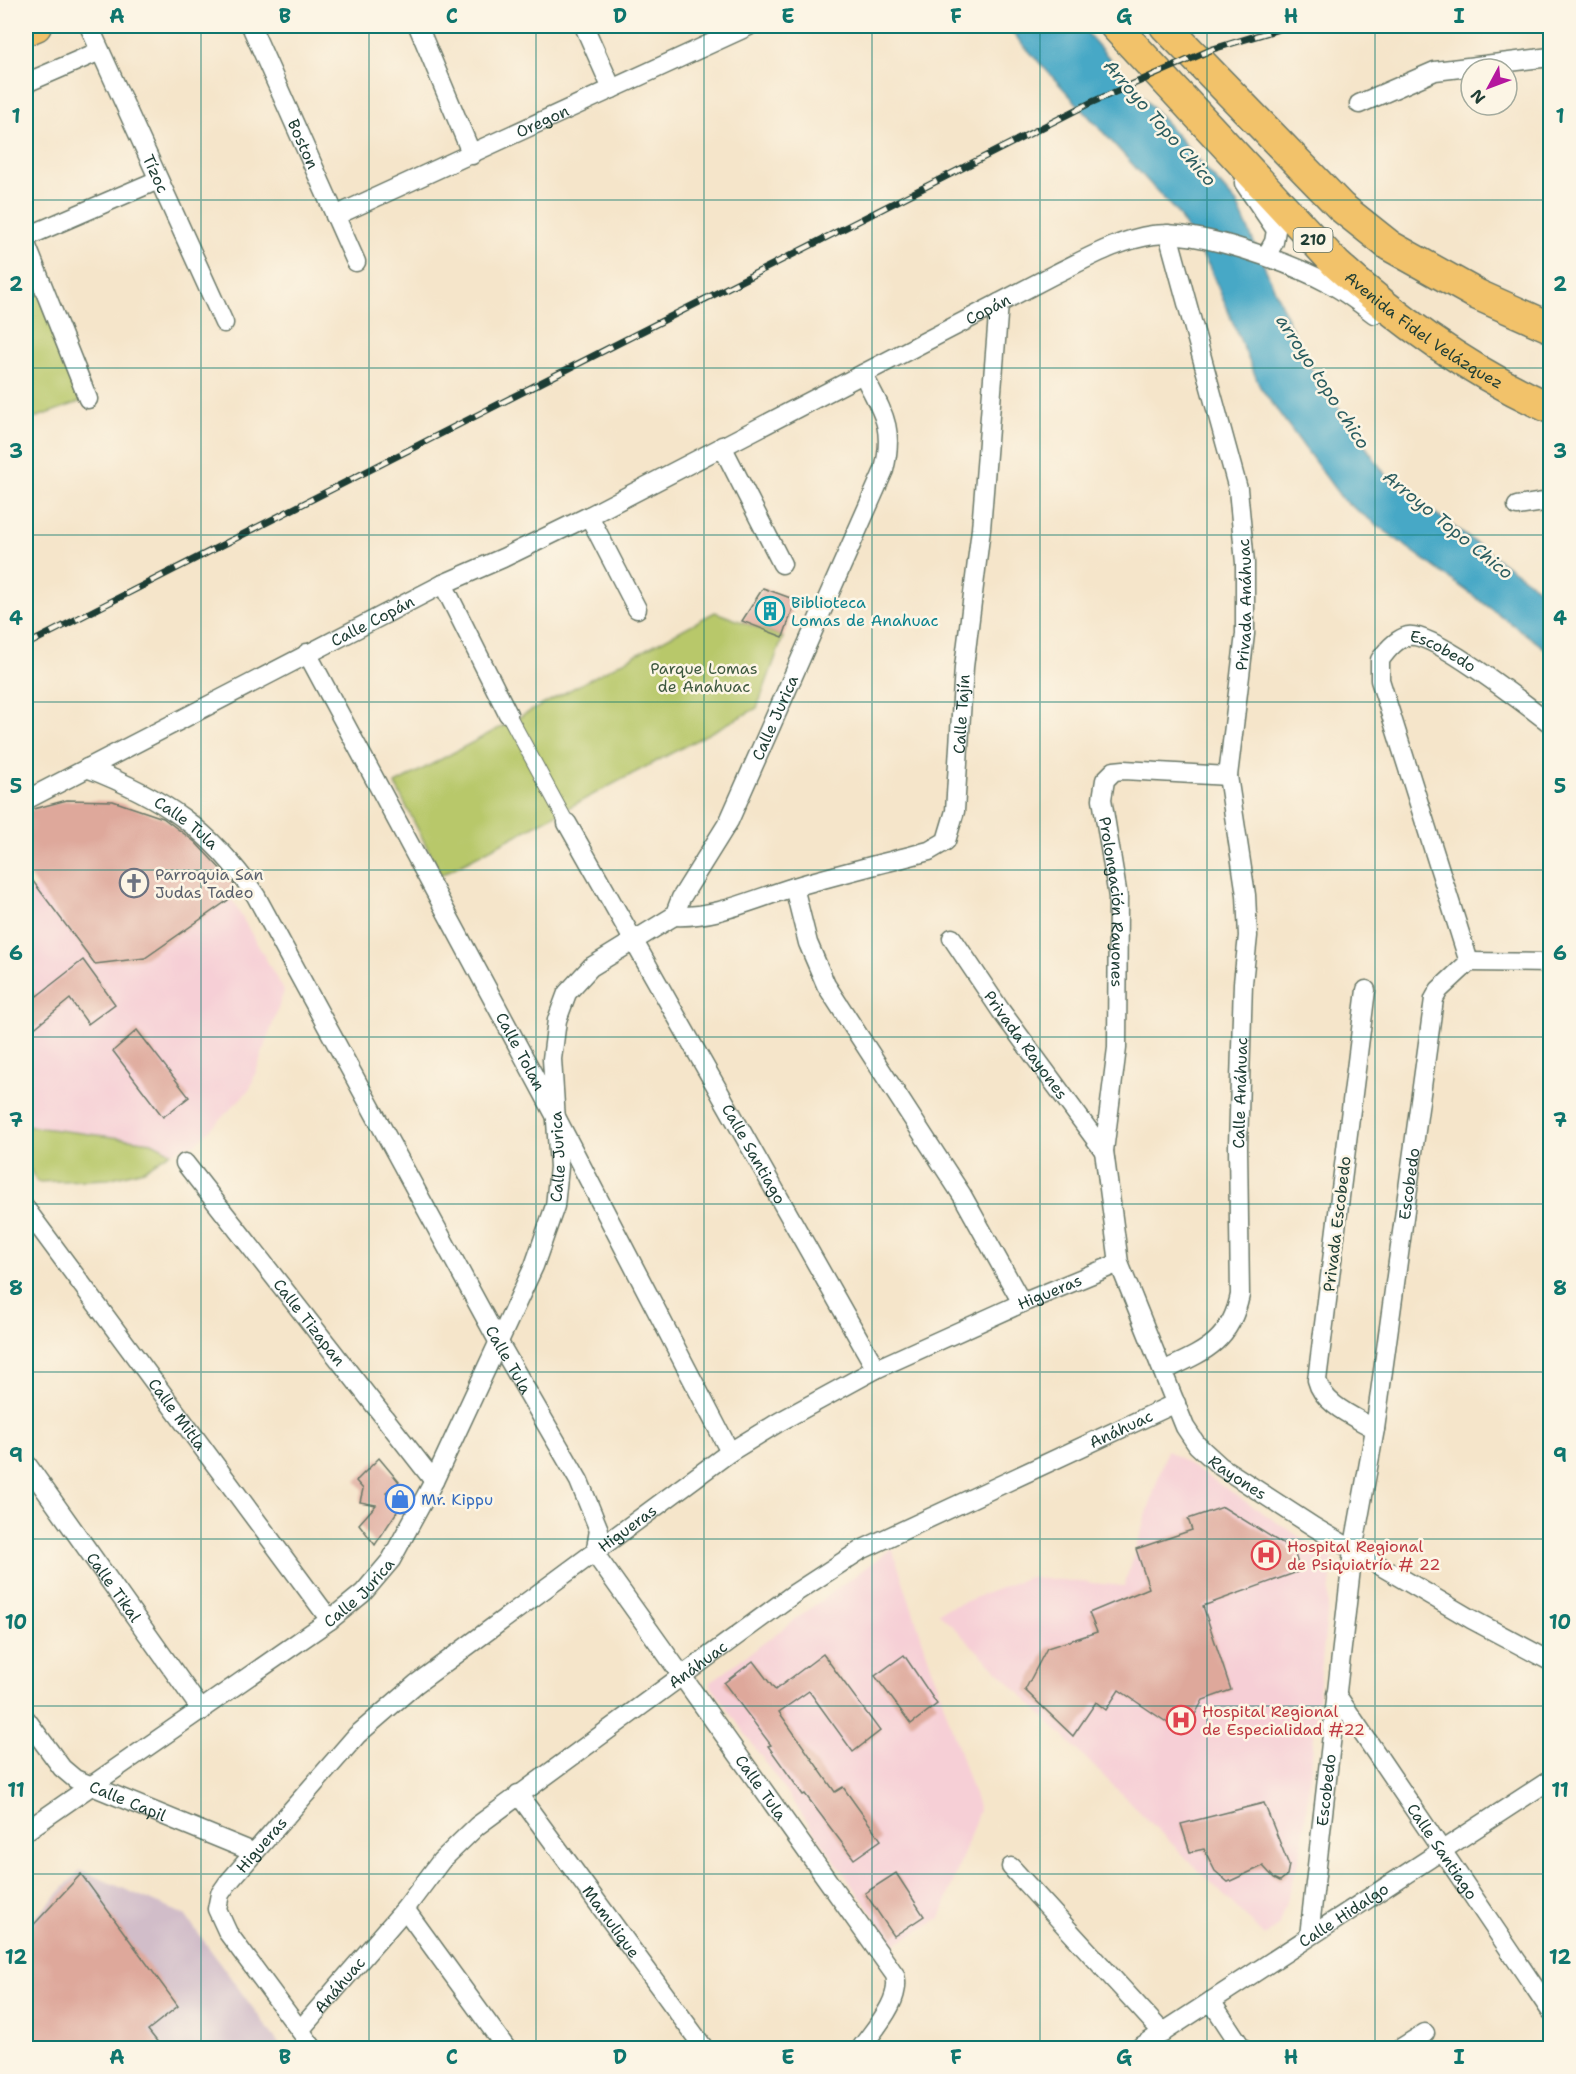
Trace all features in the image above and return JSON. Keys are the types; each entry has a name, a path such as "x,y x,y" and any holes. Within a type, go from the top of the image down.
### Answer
{"highway":[{"path":"26,30 36,26"},
{"name":"Avenida Fidel Velázquez","path":"1114,26 1336,264 1376,300 1415,330 1480,373 1551,408"},
{"name":"210","path":"1165,26 1341,207 1390,246 1478,295 1551,327"}],"street":[{"name":"Tízoc","path":"88,26 224,323"},
{"name":"Boston","path":"251,26 356,262"},
{"path":"418,26 472,155"},
{"path":"584,26 612,89"},
{"name":"Oregon","path":"335,216 749,26"},
{"path":"26,82 100,51"},
{"path":"1359,104 1435,71 1551,57"},
{"path":"1190,107 1276,230 1274,242 1261,255"},
{"path":"26,237 158,180"},
{"name":"Copán","path":"722,446 1108,249 1130,240 1168,234 1194,236 1261,255 1334,286 1428,354 1444,362 1480,373"},
{"name":"Privada Anáhuac","path":"1168,234 1221,435 1238,489 1245,563 1245,634 1228,776"},
{"path":"26,244 88,399"},
{"name":"Calle Tajín","path":"674,916 696,917 714,913 794,887 929,851 946,841 954,811 964,667 981,529 999,303"},
{"name":"Calle Jurica","path":"26,1831 330,1620 363,1593 391,1560 434,1481 534,1266 555,1206 559,1167 552,1059 557,1020 567,993 591,967 634,938 674,916 681,898 729,821 884,470 890,447 888,423 862,374"},
{"path":"722,446 782,564"},
{"name":"Calle Copán","path":"26,800 442,584 503,558 589,516 722,446"},
{"path":"1517,506 1551,501"},
{"path":"589,516 637,609"},
{"path":"442,584 567,823"},
{"name":"Escobedo","path":"1309,1936 1353,1551 1375,1429 1434,999 1439,990 1469,962 1380,680 1380,660 1397,641 1408,636 1420,636 1476,669 1551,723"},
{"name":"Calle Tolan","path":"307,653 555,1115 730,1452"},
{"name":"Calle Tula","path":"87,768 157,799 192,822 240,872 256,896 498,1341 589,1502 599,1530 595,1554 885,1959 897,1985 886,2011 861,2049"},
{"name":"Prolongación Rayones","path":"1104,1151 1117,1048 1119,957 1118,897 1102,799 1103,785 1114,771 1124,770 1228,776"},
{"name":"Calle Anáhuac","path":"1163,1371 1211,1347 1222,1336 1236,1312 1240,1295 1238,1146 1243,983 1248,936 1246,895 1228,776"},
{"name":"Calle Santiago","path":"567,823 876,1369"},
{"path":"794,887 808,943 826,985 962,1195 1022,1303"},
{"name":"Privada Rayones","path":"952,938 1000,1011 1104,1151"},
{"path":"1469,962 1551,963"},
{"name":"Privada Escobedo","path":"1366,990 1317,1380 1322,1393 1335,1405 1375,1429"},
{"name":"Rayones","path":"1104,1151 1119,1263 1185,1426 1197,1445 1220,1466 1353,1551 1471,1619 1551,1661"},
{"name":"Calle Tizapan","path":"185,1163 434,1481"},
{"name":"Calle Mitla","path":"26,1209 330,1620"},
{"name":"Higueras","path":"300,2030 228,1933 219,1915 217,1903 227,1884 253,1852 377,1716 416,1684 595,1554 730,1452 817,1399 876,1369 1022,1303 1119,1263"},
{"name":"Anáhuac","path":"300,2030 405,1909 441,1861 477,1826 795,1593 861,1550 1176,1403"},
{"name":"Calle Tikal","path":"26,1463 202,1711"},
{"name":"Calle Santiago","path":"1336,1694 1551,2010"},
{"name":"Calle Capil","path":"26,1719 62,1768 89,1787 253,1852"},
{"name":"Calle Hidalgo","path":"1139,2049 1551,1780"},
{"name":"Mamulique","path":"518,1794 704,2049"},
{"path":"1011,1867 1163,2033"},
{"path":"405,1909 506,2049"},
{"path":"1211,2001 1242,2049"},
{"path":"300,2030 313,2049"},
{"path":"1401,2049 1425,2033"}],"shaded area":[{"path":"36,886 95,964 145,958 231,898 284,991 250,1089 196,1144 171,1152 152,1142 26,1126 26,894"},
{"name":"Hospital Regional de Especialidad #22","path":"1167,1450 1333,1559 1302,1849 1279,1924 1265,1936 938,1612 1029,1577 1124,1586"},
{"path":"892,1548 979,1810 940,1919 894,1944 709,1683"},
{"path":"80,1870 185,1915 282,2048 26,2048 26,1928"}],"green space":[{"path":"26,244 88,399 26,421"},
{"name":"Parque Lomas de Anahuac","path":"715,612 783,637 757,708 441,875 395,784"},
{"path":"26,1126 152,1142 171,1152 144,1170 108,1179 37,1182 26,1162"}],"water":[{"name":"Arroyo Topo Chico","path":"1006,26 1081,26 1237,204 1306,361 1389,480 1550,597 1550,652 1343,500 1260,387 1209,266 1178,214"}],"building":[{"name":"Biblioteca Lomas de Anahuac","path":"763,588 796,600 783,637 742,621"},
{"name":"Parroquia San Judas Tadeo","path":"67,800 113,801 163,818 195,842 230,879 234,884 231,898 145,958 95,964 26,872 26,811"},
{"path":"83,960 115,1004 88,1024 70,999 26,1035 26,981 37,996"},
{"path":"137,1030 189,1097 163,1117 113,1051"},
{"path":"379,1458 399,1482 386,1492 404,1511 398,1510 375,1545 359,1524 376,1505 360,1502 363,1489 356,1481"},
{"path":"1223,1507 1294,1551 1300,1571 1203,1606 1231,1690 1203,1700 1184,1734 1119,1690 1106,1710 1096,1702 1073,1736 1025,1690 1047,1648 1097,1632 1089,1613 1149,1588 1136,1549 1192,1530 1188,1519"},
{"path":"823,1654 880,1731 853,1752 809,1691 779,1712 835,1792 843,1787 881,1840 854,1859 805,1794 803,1795 768,1746 771,1745 724,1683 753,1661 775,1690"},
{"path":"904,1655 937,1704 911,1724 875,1676"},
{"path":"1264,1803 1289,1865 1287,1875 1280,1881 1263,1866 1228,1882 1215,1871 1204,1849 1190,1852 1181,1824"},
{"path":"896,1873 924,1916 894,1936 865,1893"},
{"path":"81,1874 178,2006 148,2030 163,2049 26,2049 26,1933"}],"railway":[{"path":"26,645 1090,103 1213,49 1289,26"}],"place":[{"name":"Biblioteca Lomas de Anahuac","path":"770,611"},
{"name":"Parroquia San Judas Tadeo","path":"134,883"},
{"name":"Mr. Kippu","path":"400,1499"},
{"name":"Hospital Regional de Psiquiatría # 22","path":"1266,1555"},
{"name":"Hospital Regional de Especialidad #22","path":"1181,1720"}],"water label":[{"name":"arroyo topo chico","path":"1323,382"}]}
